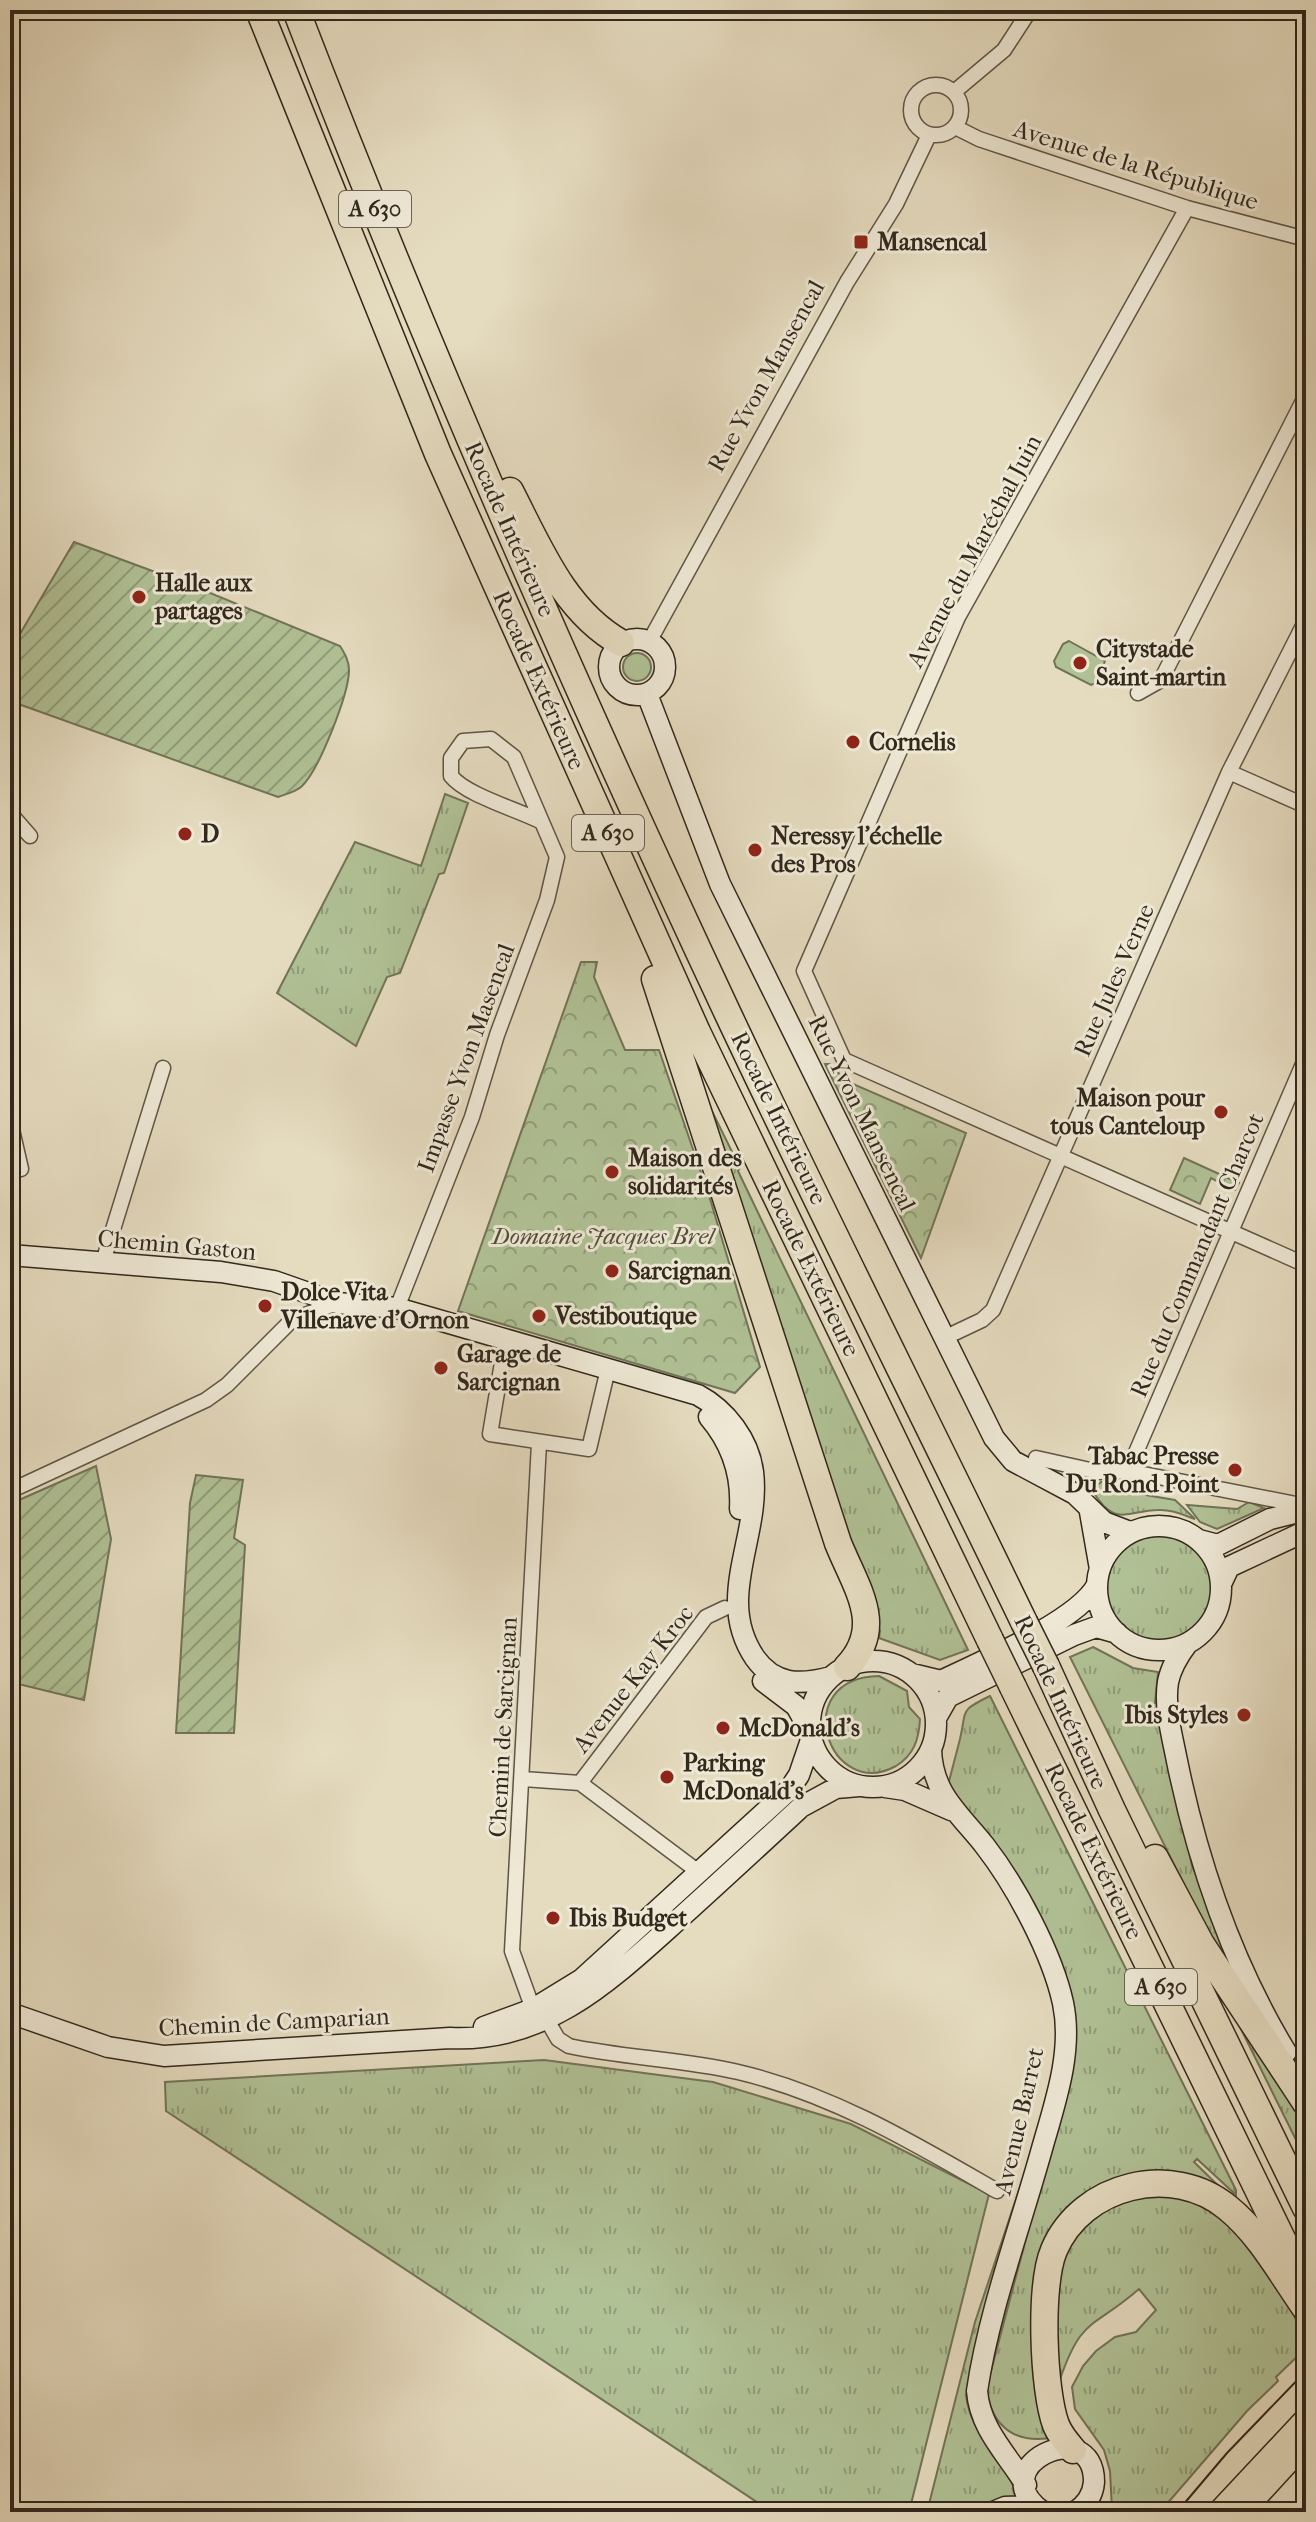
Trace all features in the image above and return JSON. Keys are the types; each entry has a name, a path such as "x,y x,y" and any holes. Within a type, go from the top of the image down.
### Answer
{"highway":[{"name":"Rocade Extérieure","path":"259,10 438,454 697,1032 1306,2288"},
{"name":"Rocade Intérieure","path":"296,10 456,408 729,1015 1306,2208"},
{"path":"456,408 507,485 571,603 586,620 621,643"},
{"path":"566,740 614,882 666,1005 838,1543 865,1610 868,1624 860,1653 839,1672"},
{"path":"1046,1666 1127,1802 1201,1944 1306,2103"},
{"path":"1061,2450 1063,2438 1053,2412 1043,2304 1047,2269 1055,2248 1072,2223 1093,2204 1138,2184 1160,2182 1185,2185 1207,2193 1228,2207 1252,2232 1306,2309"}],"main road":[{"path":"1219,2512 1306,2419"},
{"path":"1242,2512 1306,2442"}],"street":[{"path":"954,92 1004,50 1030,10"},
{"path":"931,85 954,92 961,105 955,127 943,135 929,135 915,126 912,101 931,85"},
{"name":"Avenue de la République","path":"955,127 979,139 1187,208 1306,239"},
{"name":"Rue Yvon Mansencal","path":"649,642 847,282 896,204 929,135"},
{"name":"Avenue du Maréchal Juin","path":"1187,208 958,617 804,971 844,1060 1306,1265"},
{"path":"1138,693 1161,680 1306,395"},
{"name":"Rue Jules Verne","path":"944,1338 982,1320 993,1310 1229,772 1306,620"},
{"path":"630,639 649,642 657,647 665,664 661,682 647,694 629,695 614,684 610,676 610,658 621,643 630,639"},
{"name":"Rue Yvon Mansencal","path":"647,694 720,884 994,1438 1013,1461 1075,1494 1090,1512 1104,1522 1130,1532"},
{"name":"Impasse Yvon Masencal","path":"397,1308 472,1117 497,1035 547,900 557,857 542,822 514,757 491,739 463,741 451,758 451,776 461,789 499,801 542,822"},
{"path":"1229,772 1306,806"},
{"path":"10,813 30,836"},
{"name":"Rue du Commandant Charcot","path":"1128,1471 1306,1057"},
{"path":"102,1265 163,1068"},
{"path":"10,1121 21,1169"},
{"name":"Chemin Gaston","path":"10,1255 234,1274 274,1281 337,1303 397,1308 675,1389 713,1403 736,1430 751,1460 753,1496 736,1605 751,1652 769,1674 781,1680 812,1682 839,1672"},
{"path":"10,1491 206,1400 227,1385 292,1320 337,1303"},
{"path":"506,1339 490,1434 589,1449 608,1369"},
{"path":"675,1389 716,1426 737,1465 739,1515 725,1608 743,1658 763,1681 796,1706 827,1767 859,1786"},
{"name":"Chemin de Sarcignan","path":"539,1443 512,1951 540,2015"},
{"path":"1036,1458 1099,1472 1128,1471 1306,1508"},
{"path":"1075,1494 1099,1472"},
{"path":"540,2015 789,1790 799,1775 811,1735 815,1703 839,1672 879,1661 921,1679 941,1681 1086,1603 1106,1554 1130,1532 1166,1526 1218,1545 1270,1519 1306,1508"},
{"name":"Rue Yvon Mansencal","path":"1090,1512 1098,1577"},
{"path":"540,2015 578,2004 614,1977 801,1807 836,1788 881,1787 911,1774 931,1749 936,1718 948,1697 1096,1627 1117,1633 1143,1648 1173,1649 1187,1644 1202,1633 1217,1612 1221,1584 1229,1567 1306,1531"},
{"path":"1199,1540 1218,1567 1221,1584"},
{"path":"1098,1577 1098,1603 1117,1633"},
{"name":"Avenue Kay Kroc","path":"580,1783 706,1617 725,1608"},
{"path":"1187,1644 1171,1668 1166,1701 1201,1862 1250,1987 1306,2085"},
{"path":"910,1673 931,1700 936,1718"},
{"name":"Avenue Barret","path":"931,1749 936,1783 951,1810 985,1846 1028,1917 1051,1968 1066,2022 1065,2052 1054,2109 979,2377 978,2405 984,2421 1039,2509"},
{"path":"523,1779 580,1783 700,1873"},
{"name":"Avenue Barret","path":"881,1787 905,1790 951,1810"},
{"name":"Chemin de Camparian","path":"10,2013 108,2047 164,2056 450,2038 540,2015"},
{"path":"540,2015 558,2039 569,2046 736,2071 872,2119 997,2191"},
{"path":"984,2421 1017,2446 1061,2450 1089,2464 1103,2512"},
{"path":"1026,2485 1031,2463 1061,2450"},
{"path":"1075,2512 1086,2504 1094,2485"},
{"path":"993,2512 1039,2509"}],"green space":[{"path":"74,542 340,646 349,667 344,696 324,749 301,787 278,797 10,701 10,651"},
{"name":"Citystade Saint-martin","path":"1069,641 1105,661 1096,683 1091,685 1056,667 1054,661 1063,644"},
{"path":"637,653 647,657 651,667 647,677 637,681 627,677 623,667 627,657"},
{"path":"445,794 468,803 444,873 439,874 400,973 387,977 356,1046 277,993 355,842 421,866"},
{"name":"Domaine Jacques Brel","path":"581,962 597,962 594,977 625,1050 659,1050 711,1202 760,1367 735,1393 458,1311"},
{"path":"825,1064 830,1064 846,1081 966,1133 921,1258"},
{"path":"707,1101 968,1650 940,1660 879,1638 880,1631 841,1535"},
{"path":"1184,1158 1239,1183 1235,1190 1211,1178 1200,1204 1170,1190"},
{"path":"96,1466 111,1539 84,1700 10,1682 10,1504"},
{"path":"196,1475 243,1480 234,1538 245,1545 234,1733 176,1733 190,1503"},
{"path":"1116,1481 1128,1492 1175,1500 1195,1519 1163,1510 1121,1515 1114,1513 1100,1502 1092,1490 1101,1482"},
{"path":"1249,1502 1264,1508 1217,1529 1200,1522 1187,1505 1237,1509"},
{"path":"1159,1533 1189,1542 1197,1549 1204,1557 1213,1587 1204,1617 1197,1625 1189,1632 1159,1641 1129,1632 1121,1625 1114,1617 1105,1587 1114,1557 1121,1549 1129,1542"},
{"path":"1093,1647 1133,1668 1158,1672 1155,1703 1158,1705 1192,1866 1247,1991 1210,1936 1070,1657"},
{"path":"879,1676 907,1691 909,1707 920,1719 917,1740 907,1757 896,1766 872,1773 852,1768 837,1754 828,1736 826,1715 833,1696 851,1682"},
{"path":"990,1696 1236,2190 1236,2195 1197,2159 1194,2162 1231,2198 1176,2174 1056,2232 1056,2437 1042,2439 1019,2436 1001,2424 989,2404 986,2390 1042,2178 1074,2007 947,1789 964,1716 969,1708"},
{"path":"1230,2007 1306,2118 1306,2160"},
{"path":"544,2060 713,2082 851,2124 989,2194 909,2512 772,2512 166,2111 165,2082"},
{"path":"1043,2118 966,2395 974,2423 1007,2474 1019,2501 995,2503 977,2512 927,2512 975,2322"},
{"path":"1143,2193 1186,2198 1207,2207 1226,2221 1261,2259 1276,2281 1306,2348 1276,2377 1278,2381 1247,2411 1160,2512 1121,2512 1112,2509 1110,2471 1104,2450 1075,2409 1072,2387 1083,2366 1096,2351 1115,2337 1136,2332 1156,2310 1139,2289 1082,2334 1059,2382 1056,2291 1067,2248 1079,2229 1101,2210"}],"tram line":[{"path":"1177,2512 1227,2453 1306,2371"}],"place":[{"name":"Mansencal","path":"861,242"},
{"name":"Halle aux partages","path":"139,597"},
{"name":"Citystade Saint-martin","path":"1080,663"},
{"name":"Cornelis","path":"853,742"},
{"name":"D","path":"185,834"},
{"name":"Neressy l'échelle des Pros","path":"755,850"},
{"name":"Maison pour tous Canteloup","path":"1221,1112"},
{"name":"Maison des solidarités","path":"612,1172"},
{"name":"Sarcignan","path":"612,1271"},
{"name":"Dolce Vita Villenave d'Ornon","path":"265,1306"},
{"name":"Vestiboutique","path":"539,1316"},
{"name":"Garage de Sarcignan","path":"441,1368"},
{"name":"Tabac Presse Du Rond Point","path":"1235,1470"},
{"name":"Ibis Styles","path":"1244,1715"},
{"name":"McDonald's","path":"723,1728"},
{"name":"Parking McDonald's","path":"667,1777"},
{"name":"Ibis Budget","path":"553,1918"}]}
